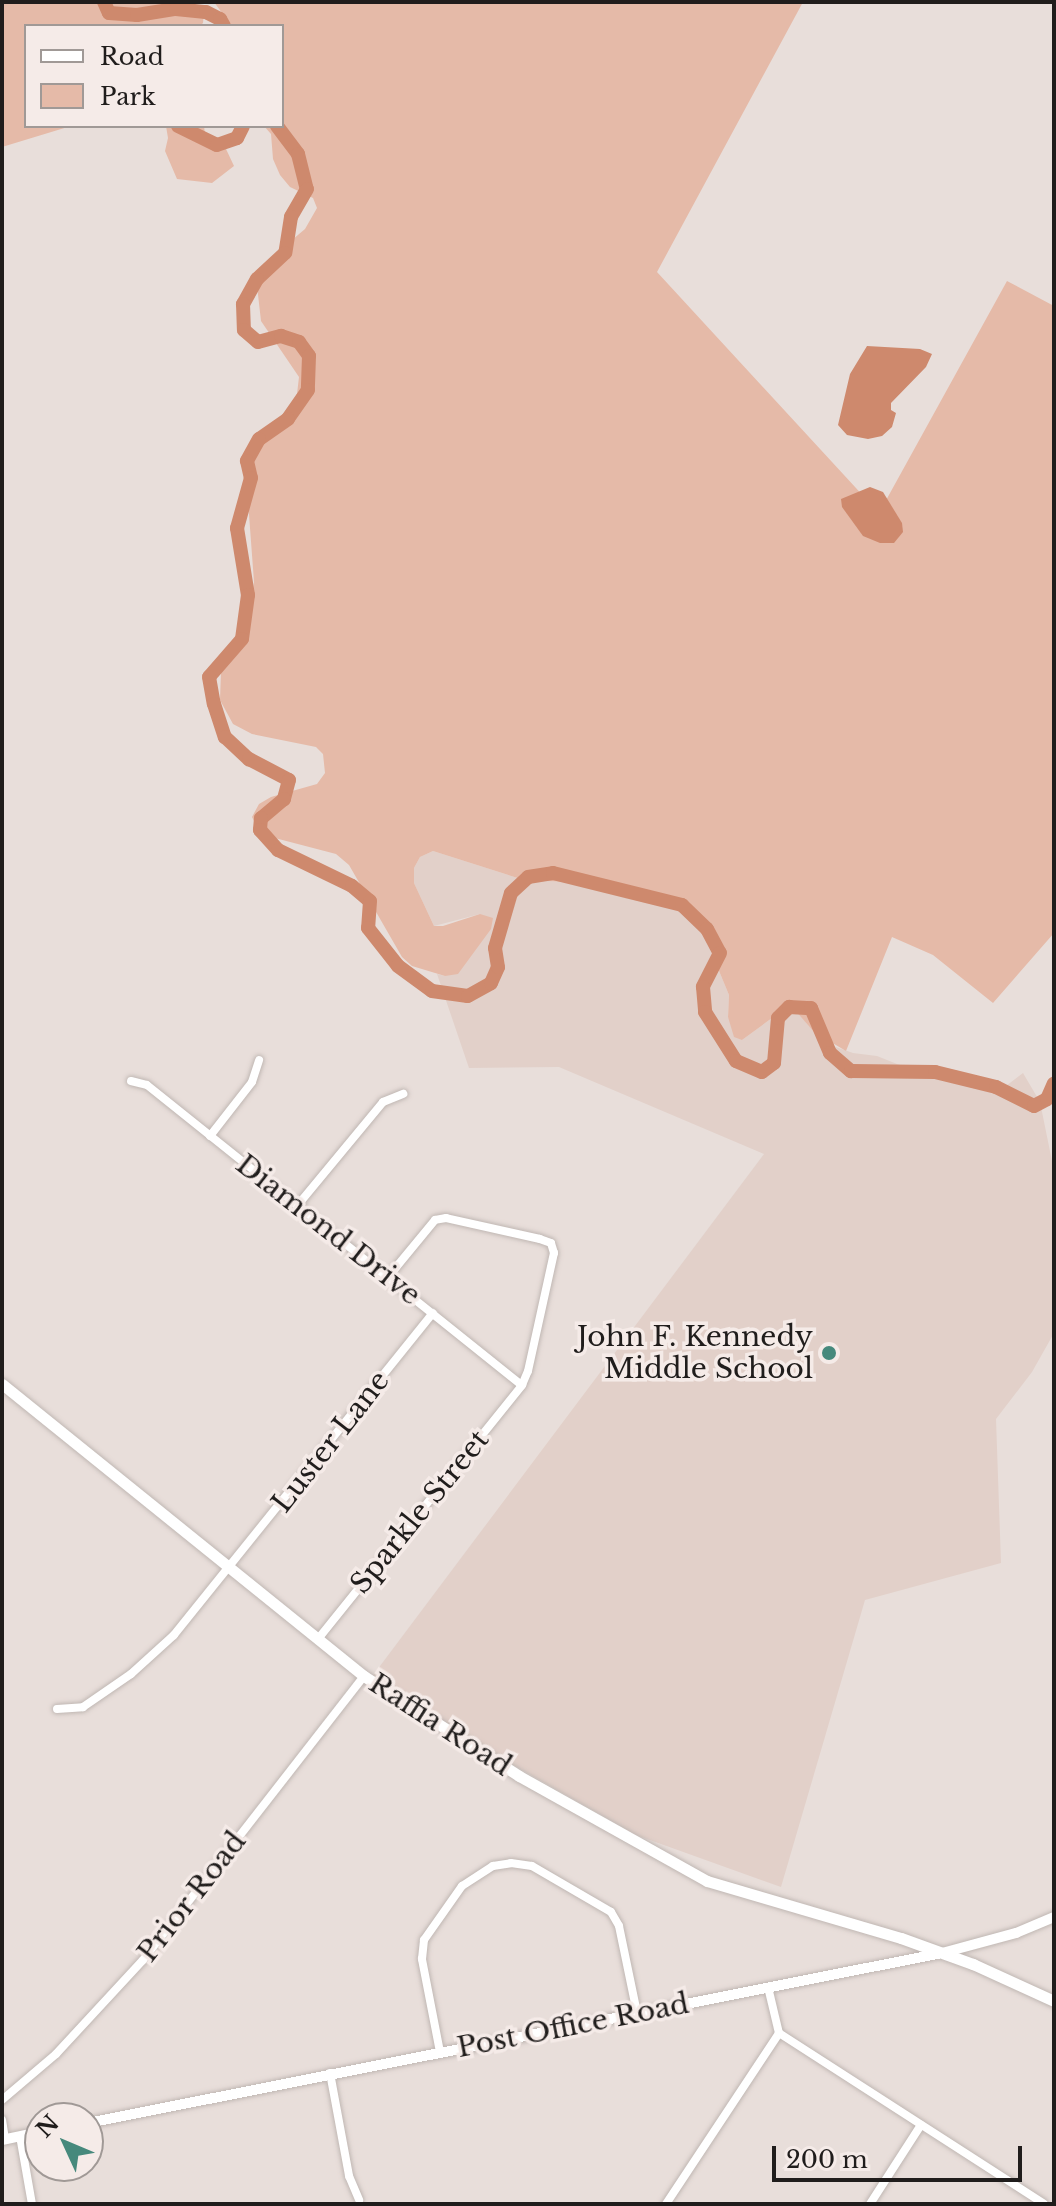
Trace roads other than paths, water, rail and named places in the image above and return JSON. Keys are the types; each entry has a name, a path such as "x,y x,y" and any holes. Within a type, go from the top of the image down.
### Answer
{"main road":[{"name":"Raffia Road","path":"2,1384 364,1676 446,1732 670,1864 739,1892 942,1953 1054,2001"}],"street":[{"path":"210,1136 252,1082 259,1060"},
{"name":"Diamond Drive","path":"131,1081 147,1085 522,1385"},
{"path":"297,1206 383,1102 403,1094"},
{"path":"388,1277 435,1220 446,1218 551,1243 554,1253 528,1371 522,1385"},
{"name":"Luster Lane","path":"57,1709 83,1707 131,1674 174,1635 230,1570 433,1313"},
{"name":"Sparkle Street","path":"318,1639 522,1385"},
{"name":"Prior Road","path":"2,2100 56,2054 143,1960 364,1676"},
{"path":"440,2052 422,1959 424,1940 462,1886 493,1866 511,1863 532,1866 611,1912 619,1926 637,2013"},
{"name":"Post Office Road","path":"104,2120 942,1953 1016,1933 1054,1917"},
{"path":"768,1987 779,2033 1044,2204"},
{"path":"666,2204 779,2033"},
{"path":"330,2073 349,2176 361,2203"},
{"path":"2,2120 4,2140 24,2135"},
{"path":"870,2204 921,2125"},
{"path":"20,2136 32,2204"}],"waterway":[{"path":"104,2 109,13 137,15 176,9 206,12 220,19 223,24"},
{"path":"182,128 217,145 237,138 242,128"},
{"path":"278,128 298,154 307,189 291,217 285,253 257,279 243,304 244,330 258,342 281,336 299,342 309,356 308,390 288,419 259,439 247,461 251,478 237,528 248,595 242,639 209,677 225,737 249,759 289,780 284,799 261,818 260,830 278,850 352,886 370,901 368,928 398,966 432,991 468,996 491,983 498,967 495,948 511,893 528,877 553,873 682,905 707,929 720,953 703,987 705,1012 736,1061 762,1072 774,1063 778,1018 789,1007 811,1008 830,1053 851,1071 935,1072 996,1087 1034,1106 1047,1099 1054,1083"}],"place":[{"name":"John F. Kennedy Middle School","path":"829,1353"}]}
